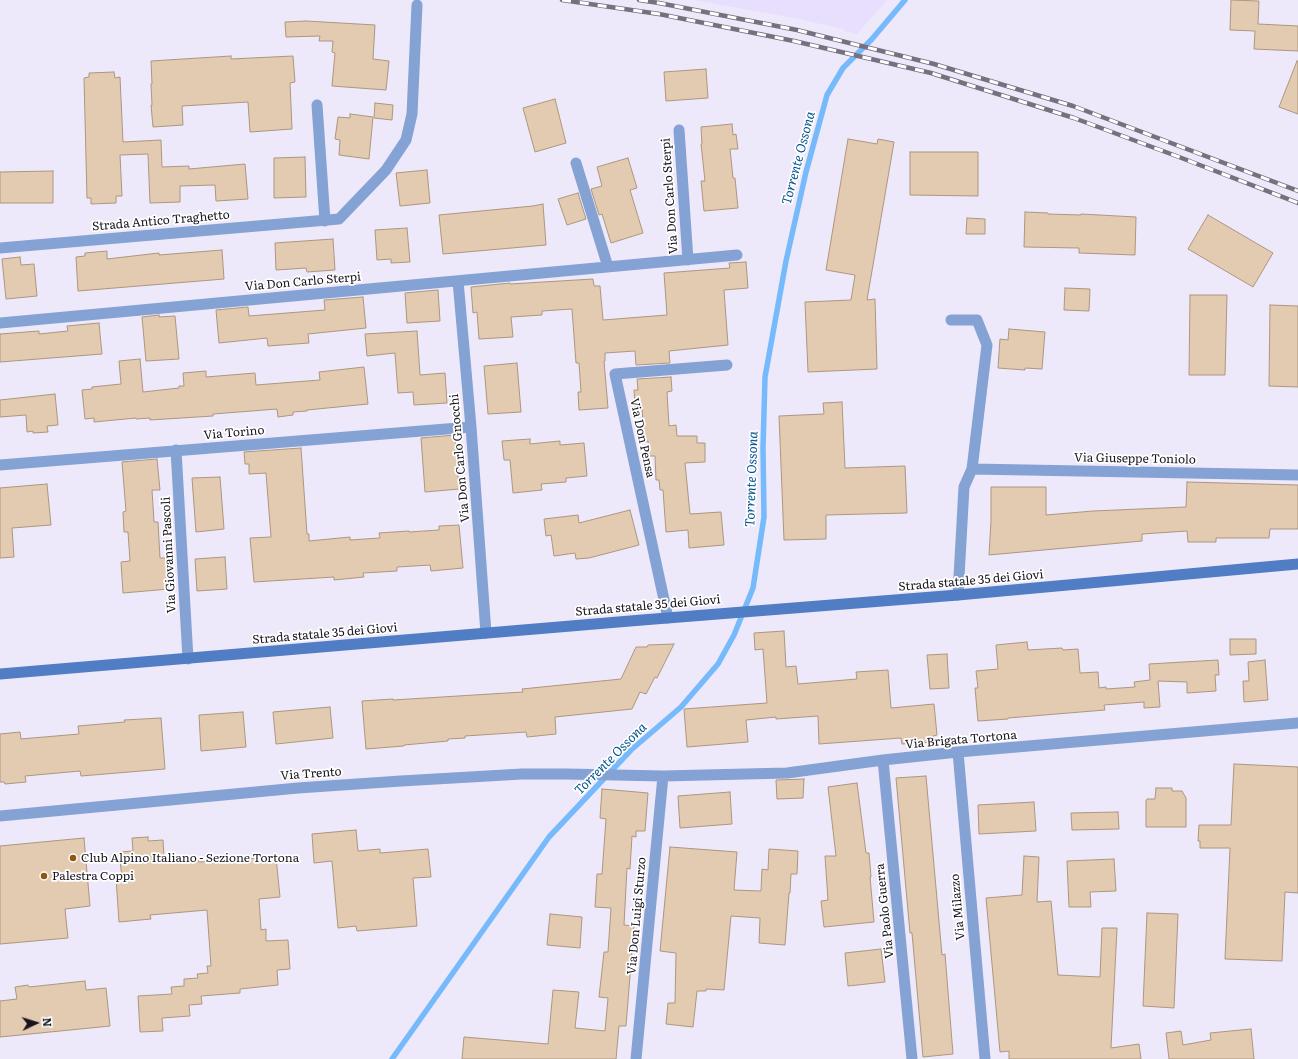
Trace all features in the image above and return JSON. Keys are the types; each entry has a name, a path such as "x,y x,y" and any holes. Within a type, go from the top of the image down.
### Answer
{"main road":[{"name":"Strada statale 35 dei Giovi","path":"0,674 958,595 1298,564"}],"street":[{"name":"Strada Antico Traghetto","path":"0,248 339,219 386,170 406,140 412,114 417,5"},
{"path":"317,105 325,220"},
{"name":"Via Don Carlo Sterpi","path":"679,130 688,260"},
{"path":"576,163 608,267"},
{"name":"Via Don Carlo Sterpi","path":"0,323 737,255"},
{"name":"Via Don Carlo Gnocchi","path":"458,281 486,633"},
{"path":"951,320 977,320 986,345 972,469 964,487 958,595"},
{"name":"Via Don Pensa","path":"668,618 615,374 727,365"},
{"name":"Via Torino","path":"0,465 470,427"},
{"name":"Via Giovanni Pascoli","path":"176,450 188,659"},
{"name":"Via Giuseppe Toniolo","path":"972,469 1298,475"},
{"name":"Via Brigata Tortona","path":"626,775 663,776 787,773 882,760 958,752 1298,723"},
{"name":"Via Milazzo","path":"958,752 985,1059"},
{"name":"Via Paolo Guerra","path":"882,760 912,1059"},
{"name":"Via Trento","path":"0,816 298,788 522,774 626,775"},
{"name":"Via Don Luigi Sturzo","path":"636,1059 663,776"}],"shaded area":[{"path":"694,0 887,0 857,34 844,31 844,29 794,18"}],"building":[{"path":"1231,0 1259,1 1258,24 1298,26 1298,51 1254,49 1255,31 1230,30"},
{"path":"306,21 375,25 373,59 389,61 386,90 332,86 335,53 332,52 333,41 319,41 320,36 286,37 285,22"},
{"path":"231,56 231,59 293,56 295,82 290,83 292,129 250,132 248,102 182,106 183,125 153,127 151,105 151,61"},
{"path":"1298,61 1298,114 1279,107"},
{"path":"706,69 708,98 666,101 664,72"},
{"path":"114,72 115,78 120,77 123,142 161,140 162,167 189,166 189,169 245,164 248,199 216,201 215,185 180,186 180,202 150,203 148,154 120,155 122,196 116,196 116,203 91,204 91,198 87,198 84,78 89,77 89,73"},
{"path":"555,99 566,143 535,152 523,108"},
{"path":"375,103 393,105 392,120 374,118"},
{"path":"350,114 373,117 369,159 339,155 340,140 335,139 338,117 350,118"},
{"path":"732,124 733,135 736,134 738,149 730,149 738,208 704,211 701,181 705,181 701,144 701,127"},
{"path":"848,139 877,144 878,139 894,142 867,300 875,299 877,369 808,372 805,302 851,300 855,275 826,270"},
{"path":"910,152 978,152 978,196 910,195"},
{"path":"305,157 306,197 274,198 274,158"},
{"path":"628,158 637,188 630,190 643,233 611,243 602,214 599,215 591,189 602,186 597,167"},
{"path":"427,170 430,203 400,206 396,173"},
{"path":"53,171 53,203 0,203 0,172"},
{"path":"578,193 586,219 567,225 558,199"},
{"path":"543,204 546,245 443,254 439,215"},
{"path":"1025,212 1136,217 1135,255 1079,253 1079,248 1024,247"},
{"path":"1208,215 1273,253 1253,287 1188,249"},
{"path":"967,218 985,219 985,234 966,234"},
{"path":"407,228 410,262 391,263 391,259 377,260 375,230"},
{"path":"333,239 335,270 307,272 306,268 276,270 275,243"},
{"path":"222,250 224,279 78,291 76,257 85,256 85,253 107,251 107,259 159,253 159,255"},
{"path":"20,257 21,265 34,264 37,296 6,299 2,259"},
{"path":"746,262 748,288 724,290 728,345 669,351 670,363 636,365 635,351 605,353 604,361 608,408 579,410 578,392 581,392 579,363 576,363 572,309 542,311 542,315 511,317 513,337 479,339 477,312 473,313 471,287 510,283 593,279 594,286 600,286 603,320 667,315 664,273 730,268 729,263"},
{"path":"1065,288 1090,289 1089,311 1064,310"},
{"path":"438,290 440,321 407,323 405,293"},
{"path":"1190,295 1227,295 1225,375 1189,375"},
{"path":"363,297 366,328 308,334 309,343 268,346 267,338 219,343 216,310 248,307 249,316 325,310 324,300"},
{"path":"1270,305 1298,306 1298,387 1269,386"},
{"path":"159,315 159,317 175,316 179,359 146,361 142,317"},
{"path":"99,323 102,354 0,362 0,334 39,331 39,334 68,331 67,326"},
{"path":"1009,329 1045,332 1042,369 1025,368 1025,370 998,368 1000,339 1008,340"},
{"path":"417,331 420,375 445,373 447,403 414,405 413,392 398,393 395,353 367,356 365,334"},
{"path":"140,359 143,392 179,388 179,386 184,386 183,373 206,371 206,377 255,373 256,385 320,380 319,372 364,367 368,404 293,412 293,415 278,417 277,409 213,414 213,416 150,420 150,418 136,418 94,422 94,418 85,419 82,390 92,389 92,387 121,384 119,361"},
{"path":"517,363 521,412 488,414 484,366"},
{"path":"671,377 672,391 667,392 669,426 676,425 677,436 697,436 697,443 705,443 705,462 685,463 690,514 721,512 724,545 689,548 688,530 666,532 663,490 660,490 659,480 656,480 655,456 649,456 648,441 644,442 642,406 635,407 634,390 638,390 637,379"},
{"path":"55,394 58,425 47,426 48,432 27,432 26,415 0,417 0,400"},
{"path":"842,402 845,468 905,466 907,513 826,515 826,539 784,540 779,416 824,414 823,403"},
{"path":"455,435 459,489 425,492 421,438"},
{"path":"530,439 530,444 560,441 560,445 584,443 587,476 566,478 566,482 541,484 542,490 513,493 510,460 504,460 502,441"},
{"path":"301,448 307,534 309,534 309,541 350,537 350,540 380,538 379,533 439,530 439,526 459,525 463,568 431,571 430,565 397,567 397,571 363,573 364,577 334,580 334,577 254,582 250,538 271,537 266,473 249,474 249,464 245,464 244,452"},
{"path":"157,459 160,490 152,490 154,522 158,522 160,558 167,558 169,589 123,593 121,562 130,561 128,532 124,532 123,512 126,511 122,462"},
{"path":"220,477 224,529 196,532 192,478"},
{"path":"1187,482 1298,485 1298,529 1270,529 1269,538 1216,538 1216,542 1188,542 1187,531 1142,534 1142,541 989,555 991,487 1046,487 1046,515 1093,511 1186,507"},
{"path":"47,484 51,525 12,528 14,557 0,558 0,488"},
{"path":"630,510 639,545 589,558 576,559 575,553 554,556 551,535 546,536 544,519 578,515 579,523"},
{"path":"225,557 227,589 197,591 195,559"},
{"path":"784,631 786,667 796,666 798,684 857,679 856,672 888,670 891,708 934,704 937,735 933,736 934,742 902,744 901,738 819,744 818,716 776,719 776,717 746,720 748,742 687,747 684,709 767,703 763,649 755,650 754,633"},
{"path":"1230,639 1256,639 1256,654 1230,655"},
{"path":"1027,642 1028,650 1062,648 1063,650 1078,649 1080,673 1098,672 1099,688 1106,687 1106,689 1135,687 1134,682 1150,680 1149,664 1218,660 1219,675 1215,675 1216,691 1187,693 1187,682 1158,681 1160,707 1144,708 1144,702 1104,705 1105,710 978,721 975,688 978,688 976,671 998,669 996,645"},
{"path":"674,644 657,678 655,677 646,694 640,692 632,709 555,717 556,734 527,737 526,732 465,736 465,738 448,739 448,741 366,749 362,701 523,692 522,689 621,679 636,647"},
{"path":"947,654 949,688 930,689 927,655"},
{"path":"1265,660 1268,700 1244,702 1243,681 1249,681 1248,662"},
{"path":"330,707 333,738 276,744 273,712"},
{"path":"243,712 246,747 201,751 199,715"},
{"path":"161,718 165,769 81,776 80,771 25,776 26,782 5,784 4,782 0,782 0,734 20,732 21,739 79,734 78,726 125,722 124,720"},
{"path":"1234,764 1298,767 1298,893 1285,892 1282,961 1225,959 1230,848 1200,848 1200,841 1198,841 1199,825 1231,825"},
{"path":"926,776 942,955 945,954 953,1054 923,1057 896,778"},
{"path":"804,779 803,798 777,799 776,780"},
{"path":"857,783 866,853 869,853 874,922 824,927 821,901 828,900 825,856 836,856 828,787"},
{"path":"1156,788 1172,788 1172,791 1182,791 1186,798 1186,827 1146,827 1146,800 1155,799"},
{"path":"602,789 648,793 645,831 636,831 636,837 632,836 630,869 627,868 624,925 634,926 626,1026 619,1026 616,1059 462,1059 464,1037 548,1044 553,990 579,992 575,1028 605,1031 608,998 599,997 604,952 608,952 611,908 595,907 597,874 602,874 606,819 600,818"},
{"path":"730,792 732,824 680,828 678,796"},
{"path":"1034,802 1036,831 979,834 978,805"},
{"path":"1118,812 1119,829 1072,830 1071,813"},
{"path":"356,830 358,851 380,849 380,853 428,849 431,877 413,878 417,926 357,931 356,926 338,928 332,861 314,863 312,834"},
{"path":"148,837 148,841 163,840 164,857 176,856 177,860 198,859 199,862 276,857 280,897 259,899 261,930 266,929 266,941 288,940 290,969 277,970 278,985 240,989 240,993 201,996 202,1004 189,1005 190,1016 162,1018 163,1031 140,1032 138,996 172,994 171,987 184,986 184,979 198,978 197,974 208,973 207,966 211,966 207,910 150,915 151,919 119,922 116,878 122,878 119,852 133,851 132,838"},
{"name":"Palestra Coppi","path":"84,838 90,906 65,909 68,938 0,944 0,846"},
{"path":"670,847 737,852 734,890 761,891 762,869 768,870 769,849 798,851 797,874 791,874 785,945 759,943 760,918 731,916 724,990 706,989 706,991 697,991 693,1027 666,1024 668,1003 675,1003 676,953 660,951"},
{"path":"1024,856 1039,857 1037,902 1051,901 1058,975 1100,977 1102,928 1117,928 1111,1048 1139,1044 1141,1059 1009,1059 1009,1051 1000,1052 986,898 1022,895"},
{"path":"1114,859 1116,891 1090,892 1091,907 1069,907 1067,861"},
{"path":"1147,913 1178,914 1174,1008 1143,1006"},
{"path":"550,914 582,917 580,948 547,945"},
{"path":"881,949 885,982 848,986 845,953"},
{"path":"85,981 86,990 106,988 110,1026 0,1037 0,1001 17,999 15,987"},
{"path":"1251,1029 1254,1059 1169,1059 1166,1033 1181,1031 1183,1045 1211,1040 1210,1033"}],"waterway":[{"name":"Torrente Ossona","path":"392,1059 549,837 631,750 681,707 718,664 734,635 753,588 764,517 763,448 765,377 786,261 806,172 827,95 843,68 872,39 905,0"}],"railway":[{"path":"562,0 659,14 794,41 931,73 1074,118 1298,203"},
{"path":"639,0 797,30 934,64 1073,106 1298,191"}],"place":[{"name":"Club Alpino Italiano - Sezione Tortona","path":"73,858"},
{"name":"Palestra Coppi","path":"44,876"}]}
